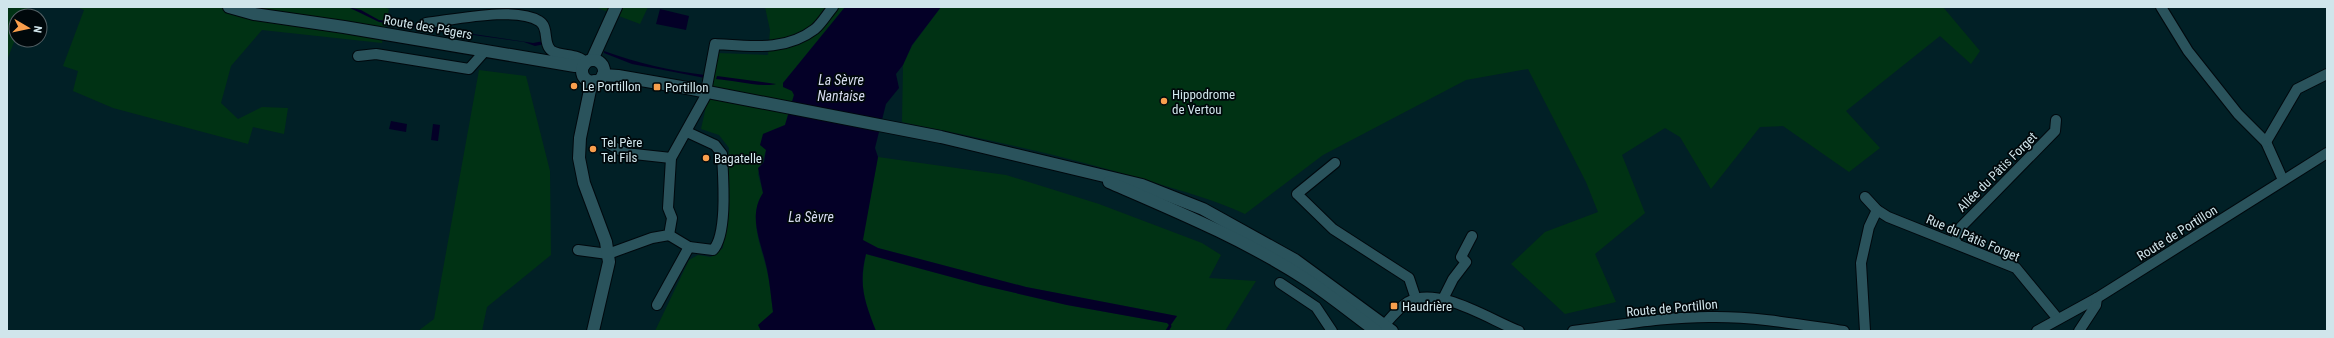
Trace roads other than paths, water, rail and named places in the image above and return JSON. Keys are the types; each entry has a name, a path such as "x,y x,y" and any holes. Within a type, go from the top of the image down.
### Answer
{"street":[{"name":"Route des Pégers","path":"229,7 254,14 591,69"},
{"path":"593,331 606,282 608,254 606,242 584,183 579,158 580,138 591,69 608,20 616,7"},
{"path":"669,235 672,218 668,208 670,158 687,132 706,93 715,44 767,48 790,43 815,28 833,7"},
{"path":"2161,7 2188,51 2238,114 2266,142 2283,180"},
{"path":"426,23 494,14 517,14 539,21 545,27 548,46 553,51 583,58 591,69 618,76 894,128 1029,156 1142,185 1203,209 1295,260 1383,329"},
{"path":"358,56 376,54 469,69 485,51"},
{"path":"2266,142 2297,89 2327,74"},
{"name":"Allée du Pâtis Forget","path":"1955,242 1961,227 2055,131 2056,120"},
{"path":"578,250 608,254 652,238 669,235 689,247 713,250 717,245 721,226 723,181 722,154 715,145 687,132"},
{"path":"609,144 625,153 670,158"},
{"name":"Route de Portillon","path":"2037,331 2097,298 2209,229 2327,153"},
{"path":"1335,163 1297,194 1333,229 1408,278 1416,299"},
{"path":"1076,169 1190,218 1243,244 1308,281 1383,329"},
{"name":"Rue du Pâtis Forget","path":"1865,197 1877,210 1888,217 1955,242 2016,268 2058,319"},
{"path":"1865,331 1861,263 1869,227 1877,210"},
{"path":"1443,299 1453,279 1466,262 1461,256 1472,236"},
{"path":"657,305 689,247"},
{"path":"1280,283 1316,307 1332,331"},
{"path":"1383,329 1396,312 1416,299 1432,297 1443,299 1519,331"},
{"path":"2079,331 2096,305 2097,298"},
{"name":"Route de Portillon","path":"1573,331 1681,318 1716,316 1747,318 1844,331"}],"water":[{"path":"348,7 361,10 379,20 533,43 544,41 545,44 535,46 524,42 379,22"},
{"name":"La Sèvre","path":"845,7 941,7 912,45 903,65 896,74 899,88 886,104 875,148 878,157 863,240 878,248 1026,287 1177,316 1170,326 1167,323 1067,305 981,285 866,254 863,275 864,294 876,331 761,331 758,325 773,312 768,274 759,240 756,221 758,202 763,193 758,168 764,162 766,150 760,145 763,134 785,125 794,95 792,91 783,87 783,83"},
{"path":"660,9 689,16 686,30 656,24"},
{"path":"604,51 654,66 705,75 705,78 632,64 604,53"},
{"path":"717,76 776,84 764,85 716,79"},
{"path":"391,121 407,124 406,132 389,129"},
{"path":"433,124 440,125 438,141 431,140"}],"waterway":[{"path":"1167,331 1170,326"}],"place":[{"name":"Le Portillon","path":"574,86"},
{"name":"Portillon","path":"657,87"},
{"name":"Hippodrome de Vertou","path":"1164,101"},
{"name":"Tel Père Tel Fils","path":"593,149"},
{"name":"Bagatelle","path":"706,158"},
{"name":"Haudrière","path":"1394,306"}],"water label":[{"name":"La Sèvre Nantaise","path":"841,88"}]}
